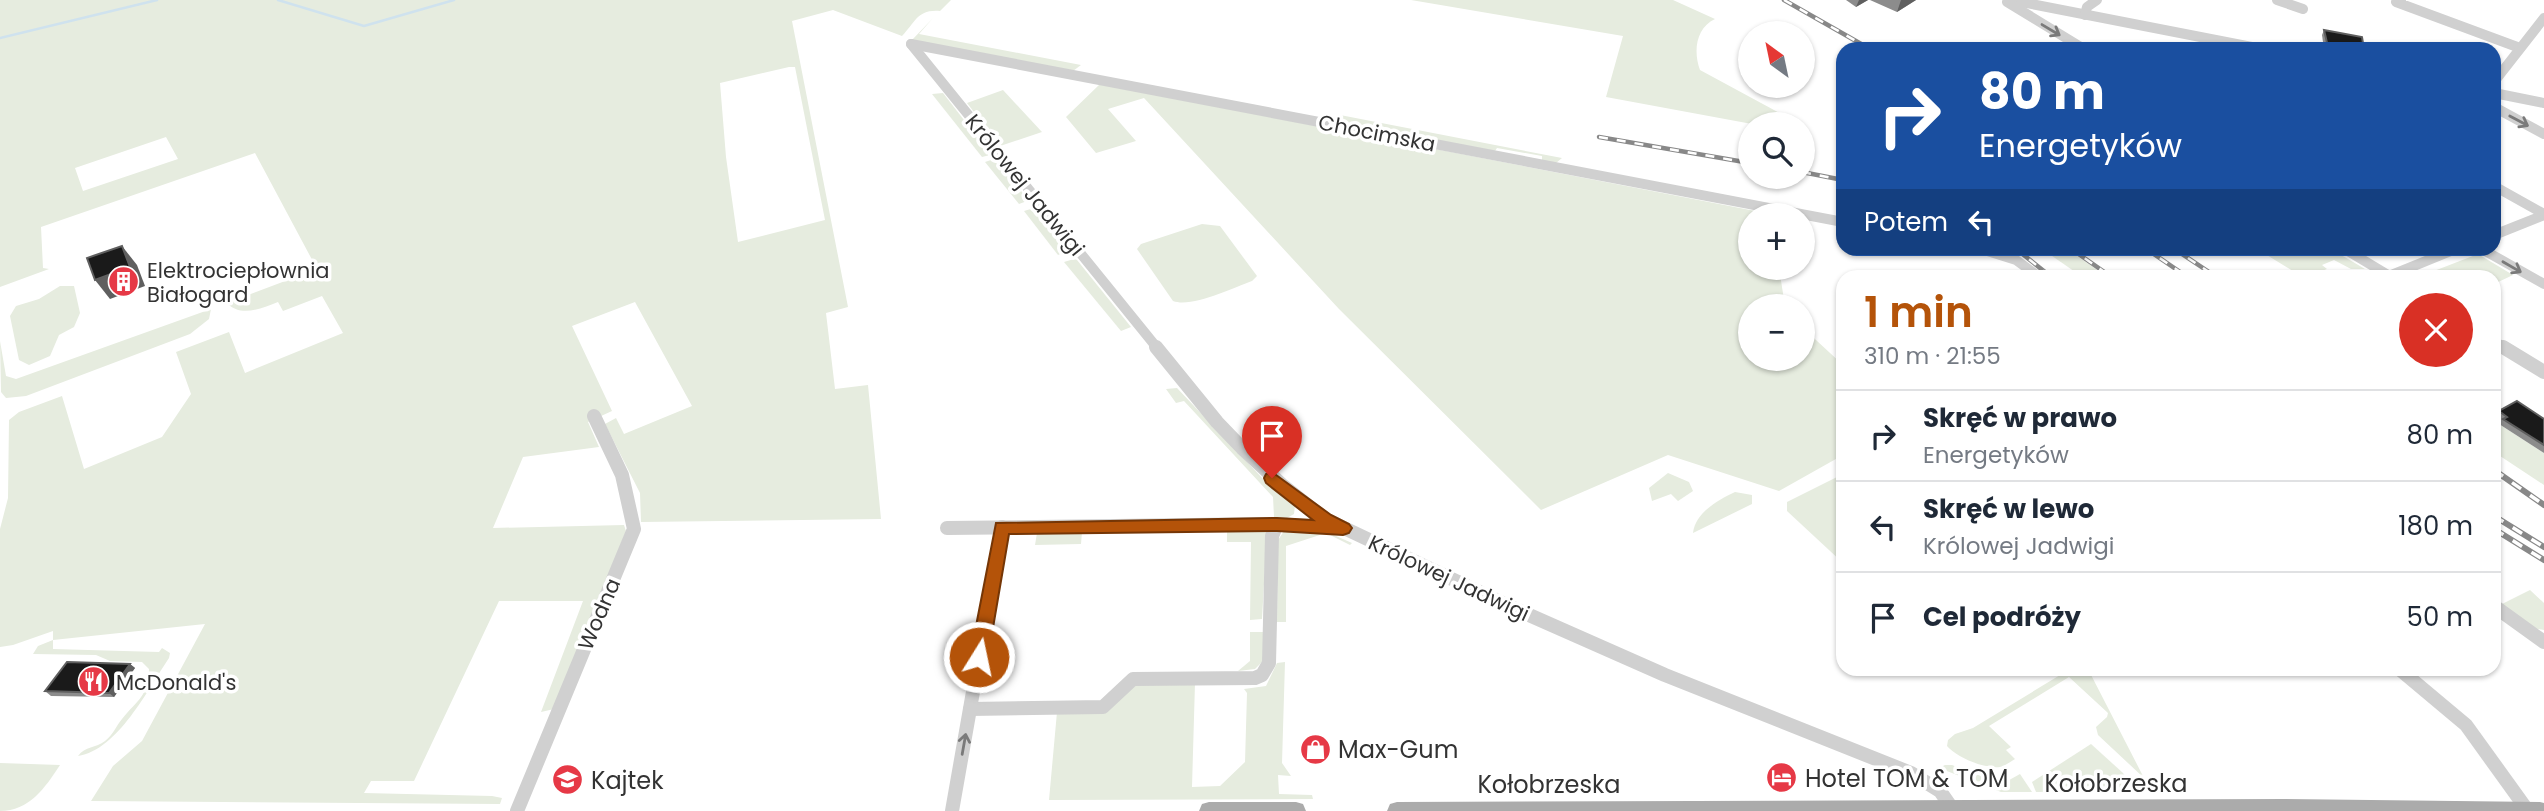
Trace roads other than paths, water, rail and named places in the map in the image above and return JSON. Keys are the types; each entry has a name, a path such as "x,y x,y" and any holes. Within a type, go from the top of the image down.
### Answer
{"main road":[{"name":"Kołobrzeska","path":"1397,811 2369,808 2532,811"},
{"path":"1209,811 1296,811"}],"street":[{"path":"2004,0 2073,42"},
{"path":"2011,0 2226,42"},
{"path":"2085,15 2087,8 2096,0"},
{"path":"2277,0 2303,9"},
{"path":"2400,0 2396,2 2399,5 2520,48"},
{"path":"2409,0 2451,23"},
{"path":"2501,73 2544,18"},
{"name":"Chocimska","path":"911,44 1836,221"},
{"name":"Królowej Jadwigi","path":"911,44 1217,422 1256,463 1308,508 1343,528 1511,607 1665,674 1911,773 1937,788 1954,810"},
{"path":"929,65 958,53"},
{"path":"2501,94 2544,103"},
{"path":"2501,111 2544,134"},
{"path":"2501,190 2544,215"},
{"path":"2501,232 2544,215"},
{"path":"2003,256 2016,260 2030,270"},
{"path":"2356,256 2380,270"},
{"path":"2405,270 2439,256"},
{"path":"2494,256 2544,284"},
{"path":"2501,345 2544,372"},
{"name":"Wodna","path":"517,811 634,529 622,475 594,416"},
{"path":"970,709 1102,707 1133,679 1262,676 1269,663 1272,536 1308,508"},
{"path":"947,528 1284,525 1343,528"},
{"path":"952,811 1002,527"},
{"path":"2501,611 2544,642"},
{"path":"2408,676 2466,725 2532,811"}],"waterway":[{"path":"0,38 157,0"},
{"path":"278,0 364,26 454,0"}],"railway":[{"path":"1784,0 1858,42"},
{"path":"1599,137 1738,161"},
{"path":"1815,175 1836,179"},
{"path":"2025,256 2042,270"},
{"path":"2081,256 2101,270"},
{"path":"2157,256 2177,270"},
{"path":"2185,256 2206,270"},
{"path":"2501,475 2544,505"},
{"path":"2501,520 2544,547"},
{"path":"2501,533 2544,560"}],"place":[{"name":"Elektrociepłownia Białogard","path":"124,282"},
{"name":"McDonald's","path":"93,682"},
{"name":"Max-Gum","path":"1315,749"},
{"name":"Hotel TOM & TOM","path":"1782,778"},
{"name":"Kajtek","path":"568,780"}]}
